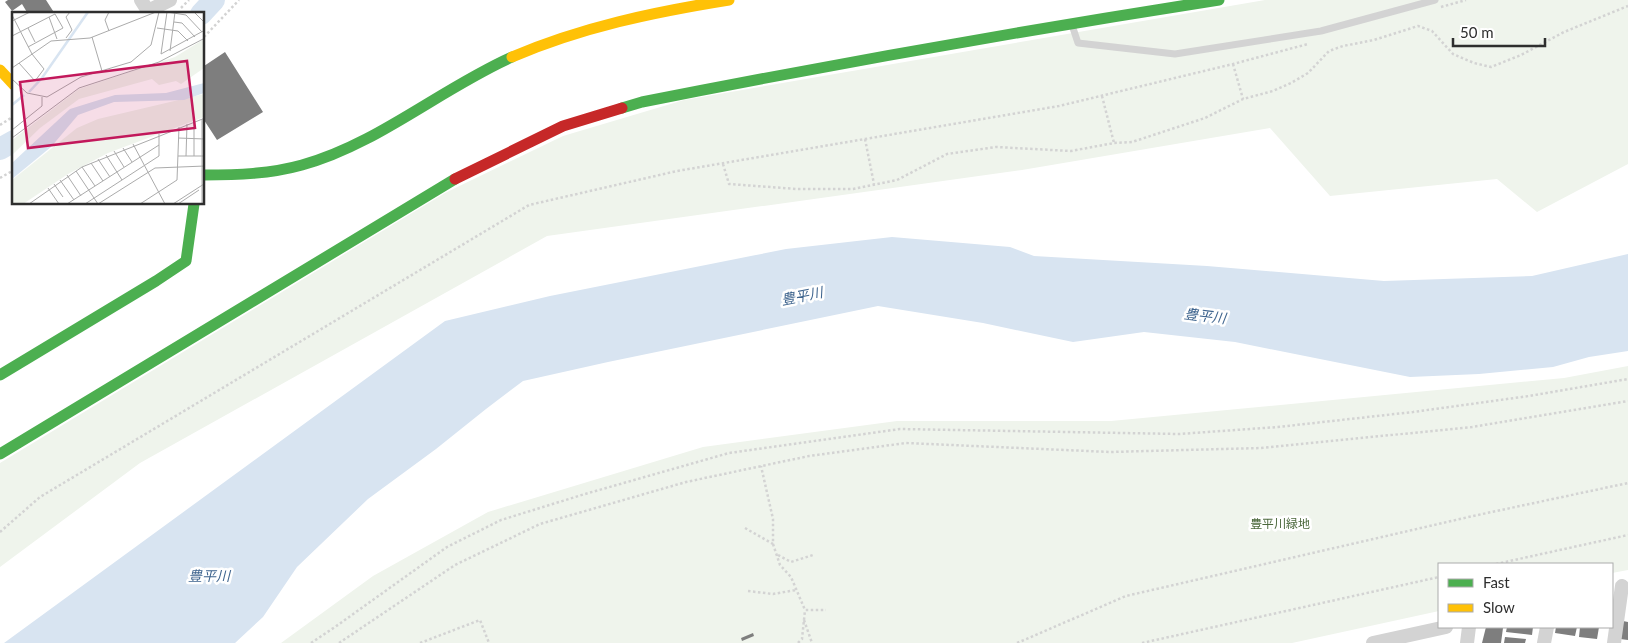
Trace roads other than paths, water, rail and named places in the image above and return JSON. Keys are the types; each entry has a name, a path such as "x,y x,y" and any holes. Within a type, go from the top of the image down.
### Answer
{"street":[{"path":"141,0 148,10 170,0"},
{"path":"205,175 242,175 316,162 378,133 460,84 506,60 566,34 660,11 729,0"},
{"path":"0,454 463,174 563,126 642,102 1071,23 1219,0"},
{"path":"0,70 12,83"},
{"path":"0,375 156,281 186,260 194,205"},
{"path":"1614,643 1621,586"},
{"path":"1373,643 1441,628"},
{"path":"1467,643 1469,628"},
{"path":"1544,643 1547,628"}],"lane":[{"path":"1071,23 1078,43 1175,54 1321,31 1435,0"}],"water":[{"name":"豊平川","path":"892,237 1010,247 1034,256 1207,266 1384,281 1532,276 1628,254 1628,351 1589,357 1553,367 1479,374 1410,377 1235,342 1144,332 1073,342 983,323 878,306 523,381 368,499 297,567 263,617 235,643 4,643 445,321 550,296 786,249"}],"waterway":[{"path":"203,12 214,0"},
{"path":"0,149 12,142"}],"park label":[{"name":"豊平川緑地","path":"1280,524"}]}
